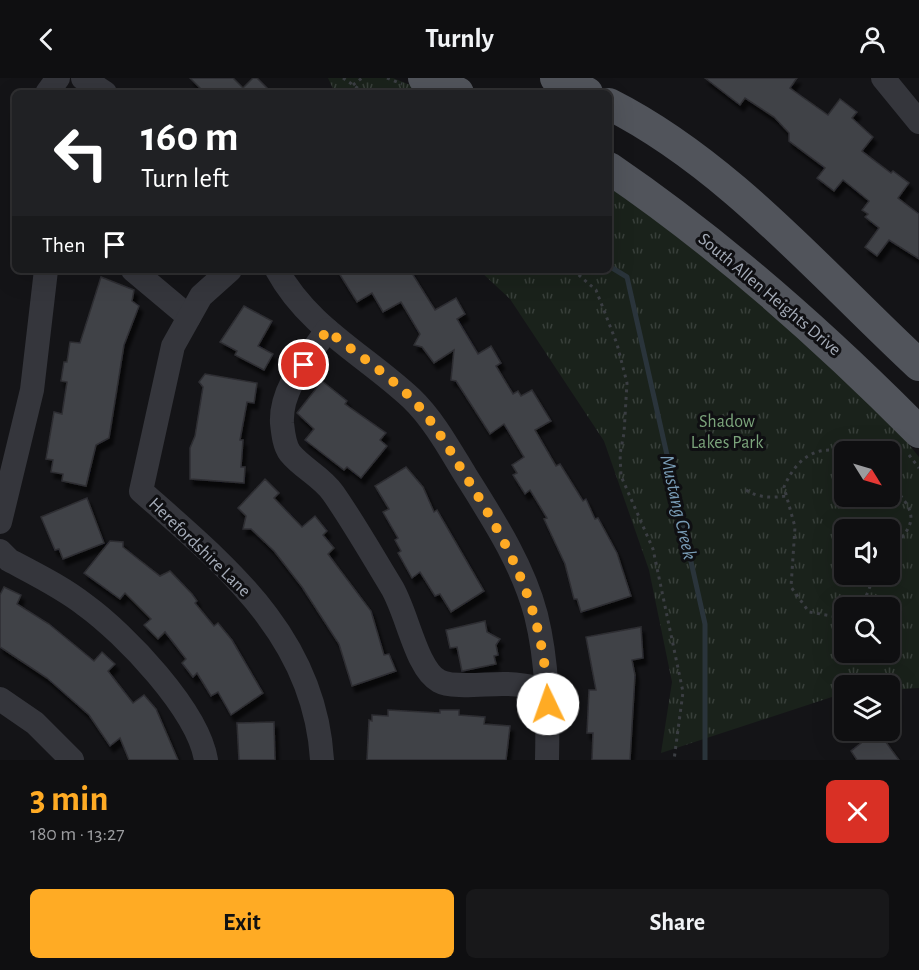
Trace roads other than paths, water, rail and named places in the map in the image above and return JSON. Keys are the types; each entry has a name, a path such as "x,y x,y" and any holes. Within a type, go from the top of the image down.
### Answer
{"main road":[{"path":"424,78 451,90"},
{"path":"556,78 581,90"},
{"path":"612,106 673,141 740,196 802,251 919,365"},
{"name":"South Allen Heights Drive","path":"612,170 662,204 848,360 919,432"}],"street":[{"path":"83,78 101,90"},
{"path":"883,78 919,122"},
{"path":"0,522 32,390 46,273"},
{"path":"137,273 189,317"},
{"name":"Herefordshire Lane","path":"227,273 201,296 173,346 141,491 227,567 269,615 292,653 309,691 320,731 322,760"},
{"path":"279,273 287,288 314,320 412,399 440,433 497,525 522,576 536,614 547,690 547,760"},
{"path":"327,330 292,383 284,402 282,421 285,444 290,453 319,477 333,493 397,595 410,624 421,664 428,674 441,683 507,684 547,690"},
{"path":"0,551 9,560 85,604 118,633 180,704 206,760"},
{"path":"0,699 35,723 72,760"}],"waterway":[{"name":"Mustang Creek","path":"612,268 627,277 705,624 705,760"}],"park label":[{"name":"Shadow Lakes Park","path":"727,431"}]}
